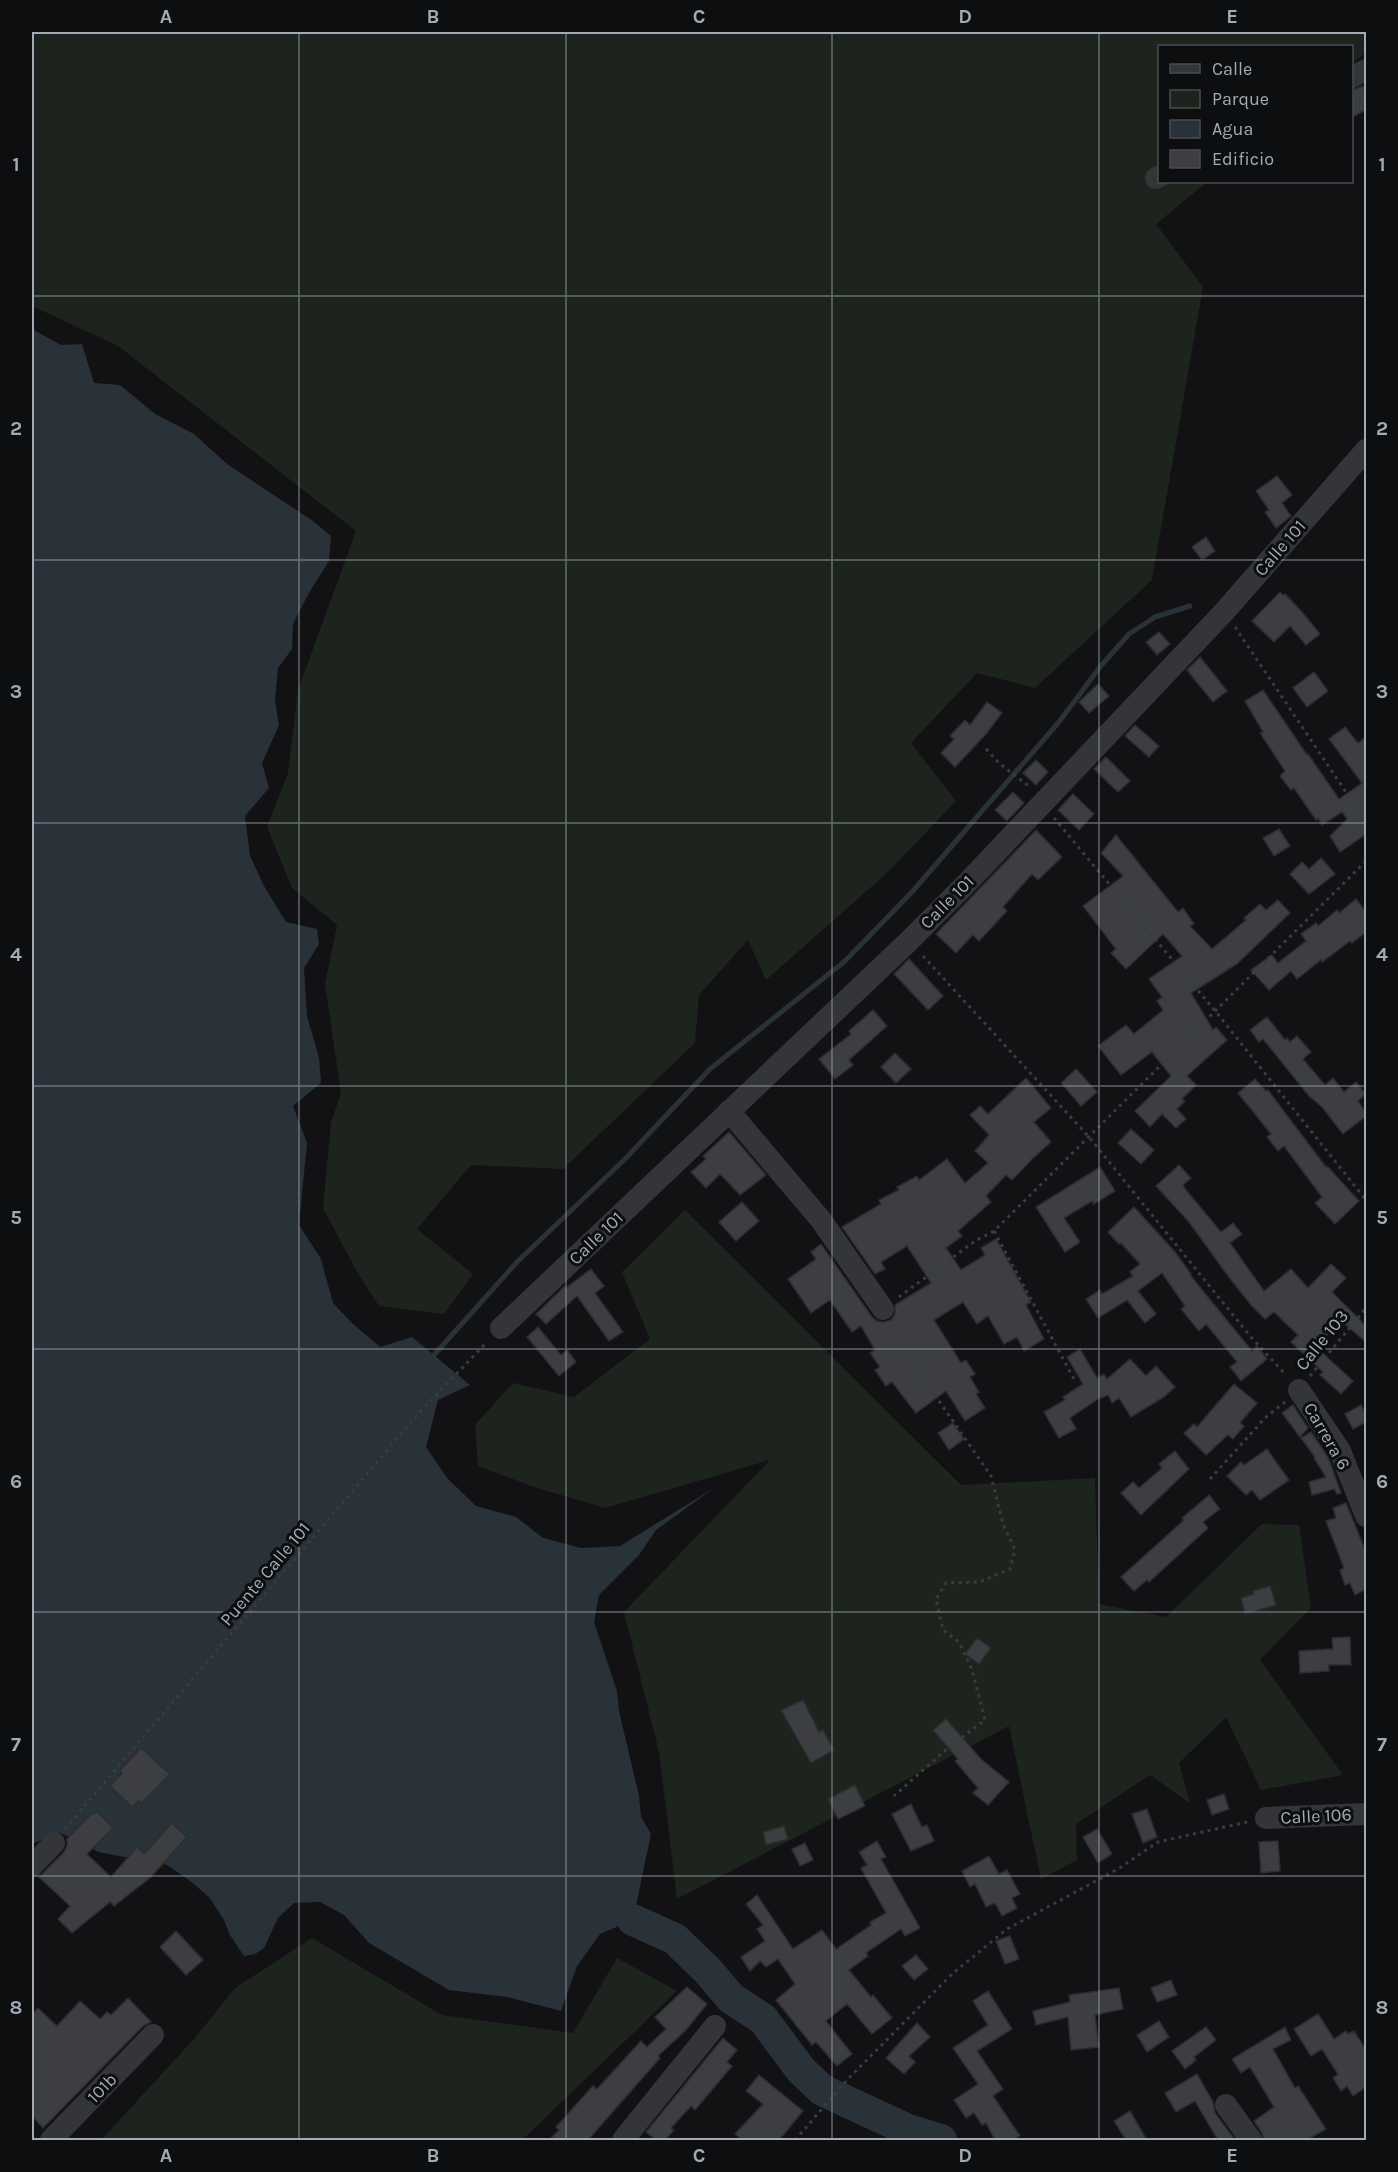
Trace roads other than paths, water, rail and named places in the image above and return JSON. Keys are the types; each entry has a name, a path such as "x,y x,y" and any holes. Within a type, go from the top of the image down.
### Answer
{"street":[{"name":"Calle 101","path":"501,1328 909,941 1224,612 1366,450"},
{"path":"729,1111 821,1220 883,1309"},
{"name":"Carrera 6","path":"1299,1390 1341,1451 1366,1516"},
{"name":"Calle 106","path":"1266,1818 1366,1814"},
{"path":"32,1866 54,1843"},
{"path":"623,2140 715,2026"},
{"name":"101b","path":"51,2140 153,2035"},
{"path":"1226,2105 1251,2140"}],"water":[{"path":"32,329 61,345 82,344 94,383 120,385 155,414 194,434 227,464 313,521 331,536 329,561 293,624 292,649 278,668 275,701 279,725 262,763 269,788 245,816 250,856 264,886 286,922 317,929 319,944 304,968 307,1016 319,1058 321,1083 293,1106 307,1143 299,1225 321,1259 333,1303 380,1347 412,1337 470,1385 438,1400 426,1447 447,1478 476,1506 516,1517 543,1538 581,1548 620,1546 714,1488 656,1530 639,1555 599,1595 594,1622 617,1691 619,1711 639,1796 641,1817 651,1834 633,1920 600,1934 577,1966 561,2011 507,1997 449,1990 369,1943 344,1915 320,1902 294,1903 278,1918 264,1948 255,1954 244,1956 209,1897 167,1865 98,1852 80,1840 59,1833 32,1844"}],"waterway":[{"path":"434,1355 517,1262 625,1159 710,1069 845,961 912,892 1059,722 1100,667 1129,634 1155,617 1190,606"},
{"path":"633,1920 675,1939 708,1971 731,1998 763,2019 801,2070 822,2090 908,2130 941,2140"}]}
